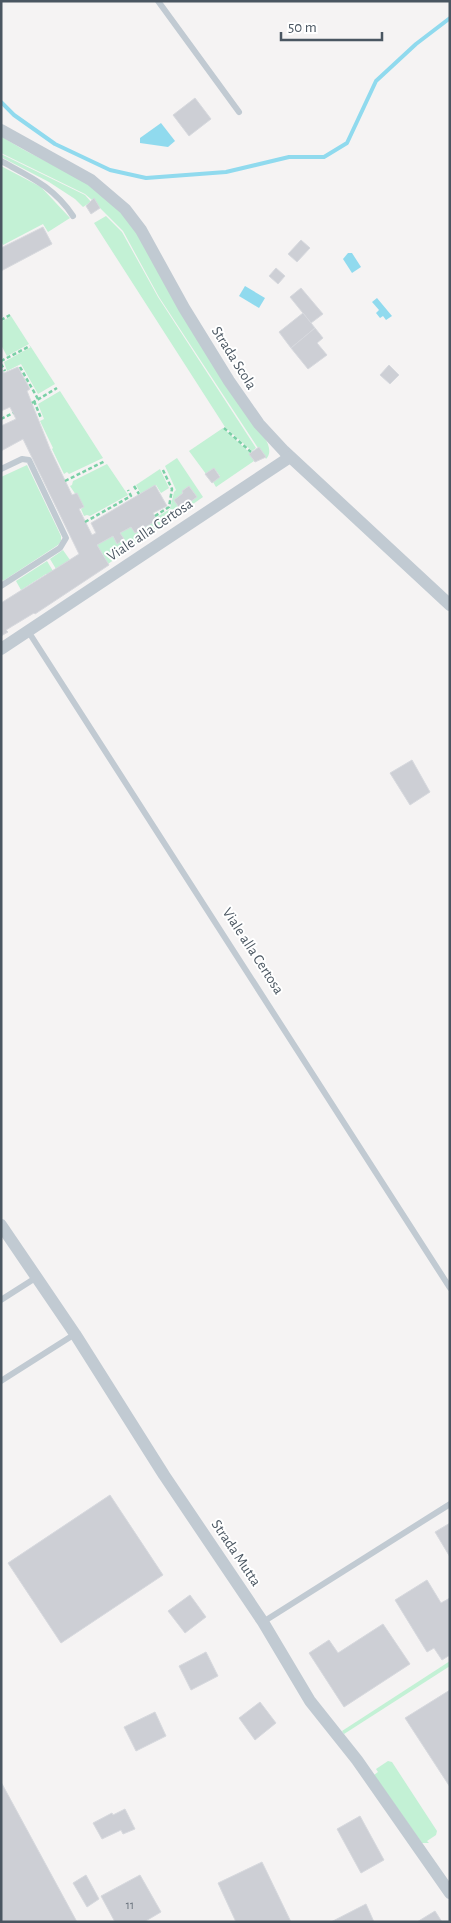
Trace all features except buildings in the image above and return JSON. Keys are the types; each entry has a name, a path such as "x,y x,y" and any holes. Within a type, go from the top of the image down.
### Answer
{"street":[{"name":"Strada Scola","path":"1,130 91,180 126,209 141,230 184,308 237,394 258,424 290,457 450,605"},
{"name":"Viale alla Certosa","path":"1,649 290,457"},
{"name":"Strada Mutta","path":"1,1225 38,1276 164,1475 262,1622 310,1701 357,1760 450,1893"}],"lane":[{"path":"158,1 239,112"},
{"path":"1,161 46,185 62,200 73,216"},
{"path":"1,469 22,459 29,460 66,538 60,548 1,586"},
{"name":"Viale alla Certosa","path":"28,631 450,1288"},
{"path":"1,1300 38,1276"},
{"path":"1,1381 75,1334"},
{"path":"262,1622 450,1504"}],"path":[{"path":"1,320 10,315"},
{"path":"5,371 1,362 30,346"},
{"path":"20,367 38,399"},
{"path":"41,418 33,402 57,388"},
{"path":"1,419 13,412"},
{"path":"224,428 251,452"},
{"path":"65,480 105,461"},
{"path":"155,516 169,507 172,489 162,468"},
{"path":"134,486 139,494"},
{"path":"85,522 131,496 128,490"}],"green space":[{"path":"1,136 96,190 109,199 132,225 246,414 264,436 269,448 269,454 266,459 159,297 123,231 100,208 94,199 92,200 85,194 1,153"},
{"path":"1,154 85,195 91,202 83,207 75,199 49,182 1,157"},
{"path":"1,166 41,187 70,218 48,232 43,224 3,245 1,241"},
{"path":"106,216 122,232 158,297 256,448 252,451 225,427 94,223"},
{"path":"11,316 29,344 7,356 1,345 1,322"},
{"path":"31,347 55,384 38,394 21,364 7,371 4,362"},
{"path":"60,391 103,458 69,474 67,472 64,474 52,449 40,421 44,419 38,404"},
{"path":"223,428 250,453 254,461 216,487 213,482 220,476 214,468 206,474 189,451"},
{"path":"177,458 203,497 108,564 97,545 113,536 117,544 124,539 120,533 131,527 135,533 170,509 176,490 165,466","holes":["189,486 197,497 180,509 174,500"]},
{"path":"107,464 128,495 90,516 84,516 81,509 84,507 70,486 73,481"},
{"path":"27,465 61,536 61,541 58,545 3,581 1,577 1,477"},
{"path":"160,469 169,488 161,493 156,485 141,494 136,485"},
{"path":"63,550 70,560 56,569 50,559"},
{"path":"47,561 53,571 21,590 16,581"},
{"path":"450,1661 450,1666 344,1734 342,1731"},
{"path":"388,1761 392,1762 437,1831 436,1835 427,1841 429,1843 422,1843 374,1775 378,1772 376,1769"}],"water":[{"path":"161,123 175,141 168,147 140,143 140,138"},
{"path":"348,253 352,253 361,267 352,273 343,259"},
{"path":"245,286 265,298 259,308 239,296"},
{"path":"377,298 392,316 386,320 383,316 380,318 376,313 379,310 372,302"}],"waterway":[{"path":"1,102 14,115 55,144 110,170 146,178 226,172 289,157 324,157 347,143 376,81 416,44 450,18"}]}
